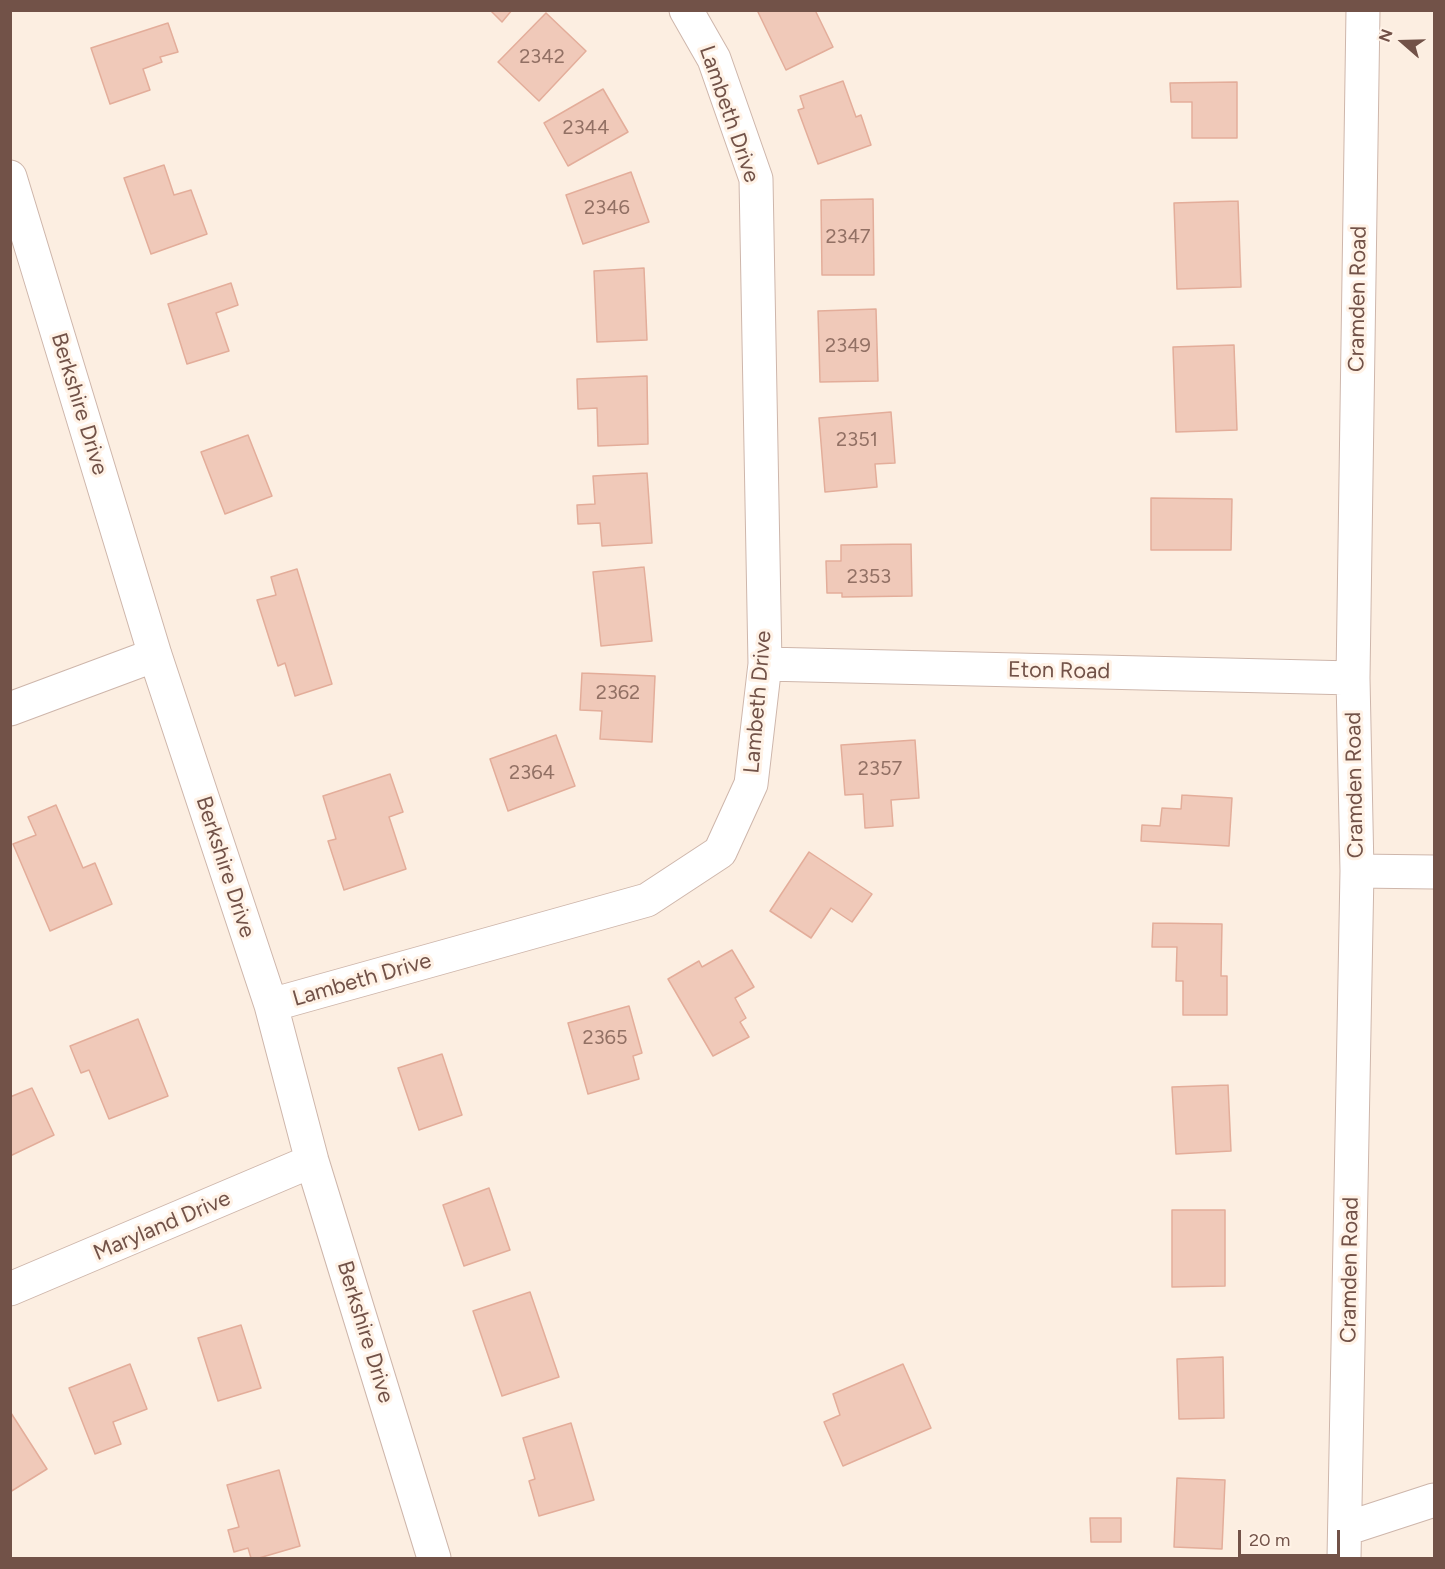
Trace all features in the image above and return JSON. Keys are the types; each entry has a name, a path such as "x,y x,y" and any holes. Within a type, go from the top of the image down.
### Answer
{"street":[{"name":"Lambeth Drive","path":"271,1005 647,900 720,852 751,784 765,664 756,179 714,59 686,10"},
{"name":"Cramden Road","path":"1345,1544 1357,871 1353,678 1363,10"},
{"name":"Berkshire Drive","path":"10,177 155,655 271,1005 312,1161 434,1558"},
{"path":"10,709 155,655"},
{"name":"Eton Road","path":"765,664 1353,678"},
{"path":"1357,871 1434,872"},
{"name":"Maryland Drive","path":"10,1289 312,1161"},
{"path":"1345,1544 1434,1500"}],"building":[{"path":"490,10 512,10 502,22"},
{"path":"757,10 815,10 833,47 786,70"},
{"path":"546,13 586,51 539,101 498,62"},
{"path":"168,23 178,52 160,57 162,62 143,69 150,90 110,104 91,48"},
{"path":"843,81 856,117 861,115 871,145 818,164 798,110 804,108 800,96"},
{"path":"1237,82 1237,138 1192,138 1192,102 1171,102 1170,83"},
{"path":"603,89 628,132 568,166 544,123"},
{"path":"164,165 174,195 191,190 207,234 151,254 124,178"},
{"path":"631,172 649,222 583,244 566,195"},
{"path":"873,199 874,275 822,275 821,200"},
{"path":"1238,201 1241,287 1177,289 1174,203"},
{"path":"644,268 647,340 597,342 594,271"},
{"path":"231,283 238,305 216,313 229,351 187,364 168,304"},
{"path":"876,309 878,381 820,382 818,311"},
{"path":"1234,345 1237,430 1176,432 1173,347"},
{"path":"647,376 648,444 598,446 597,408 578,409 577,379"},
{"path":"891,412 895,463 875,464 877,487 825,492 819,418"},
{"path":"248,435 272,496 225,514 201,452"},
{"path":"647,473 652,543 602,546 600,523 578,524 577,505 595,504 593,476"},
{"path":"1151,498 1232,499 1231,550 1151,550"},
{"path":"911,544 912,596 842,597 842,593 827,593 826,561 841,561 841,545"},
{"path":"644,567 652,641 601,646 593,572"},
{"path":"297,569 332,684 295,696 285,663 278,666 257,600 276,595 271,577"},
{"path":"582,673 655,676 652,742 600,739 602,711 580,710"},
{"path":"556,735 575,786 508,811 490,759"},
{"path":"915,740 919,798 891,800 893,826 865,828 863,794 845,795 841,745"},
{"path":"390,774 403,812 389,817 406,869 344,890 328,841 336,839 323,796"},
{"path":"1182,795 1232,798 1229,846 1141,841 1142,825 1160,826 1162,808 1181,809"},
{"path":"56,805 83,868 95,863 112,904 50,931 13,844 36,835 28,817"},
{"path":"809,852 872,894 852,922 831,908 811,938 770,911"},
{"path":"1153,923 1222,924 1221,976 1227,976 1227,1015 1183,1015 1183,981 1176,981 1177,947 1152,947"},
{"path":"732,950 754,987 735,998 746,1018 740,1022 749,1037 713,1056 668,979 699,961 702,967"},
{"path":"629,1006 642,1053 633,1056 639,1079 588,1094 568,1023"},
{"path":"138,1019 168,1096 109,1119 89,1070 81,1073 70,1046"},
{"path":"442,1054 462,1115 419,1130 398,1068"},
{"path":"1228,1085 1231,1151 1176,1154 1172,1087"},
{"path":"32,1088 54,1135 10,1156 10,1097"},
{"path":"489,1188 510,1250 464,1266 443,1205"},
{"path":"1172,1210 1225,1210 1225,1286 1172,1287"},
{"path":"530,1292 559,1377 502,1396 473,1311"},
{"path":"241,1325 261,1388 218,1401 198,1338"},
{"path":"1223,1357 1224,1418 1179,1419 1177,1359"},
{"path":"130,1364 147,1409 113,1422 121,1444 95,1454 69,1388"},
{"path":"903,1364 931,1428 843,1466 824,1422 840,1415 833,1394"},
{"path":"10,1413 47,1469 10,1492"},
{"path":"571,1423 594,1500 539,1516 529,1481 535,1479 523,1438"},
{"path":"279,1470 300,1546 259,1558 251,1558 248,1548 234,1552 228,1530 239,1527 227,1485"},
{"path":"1177,1478 1225,1480 1222,1549 1174,1547"},
{"path":"1090,1518 1121,1518 1121,1542 1091,1542"}]}
